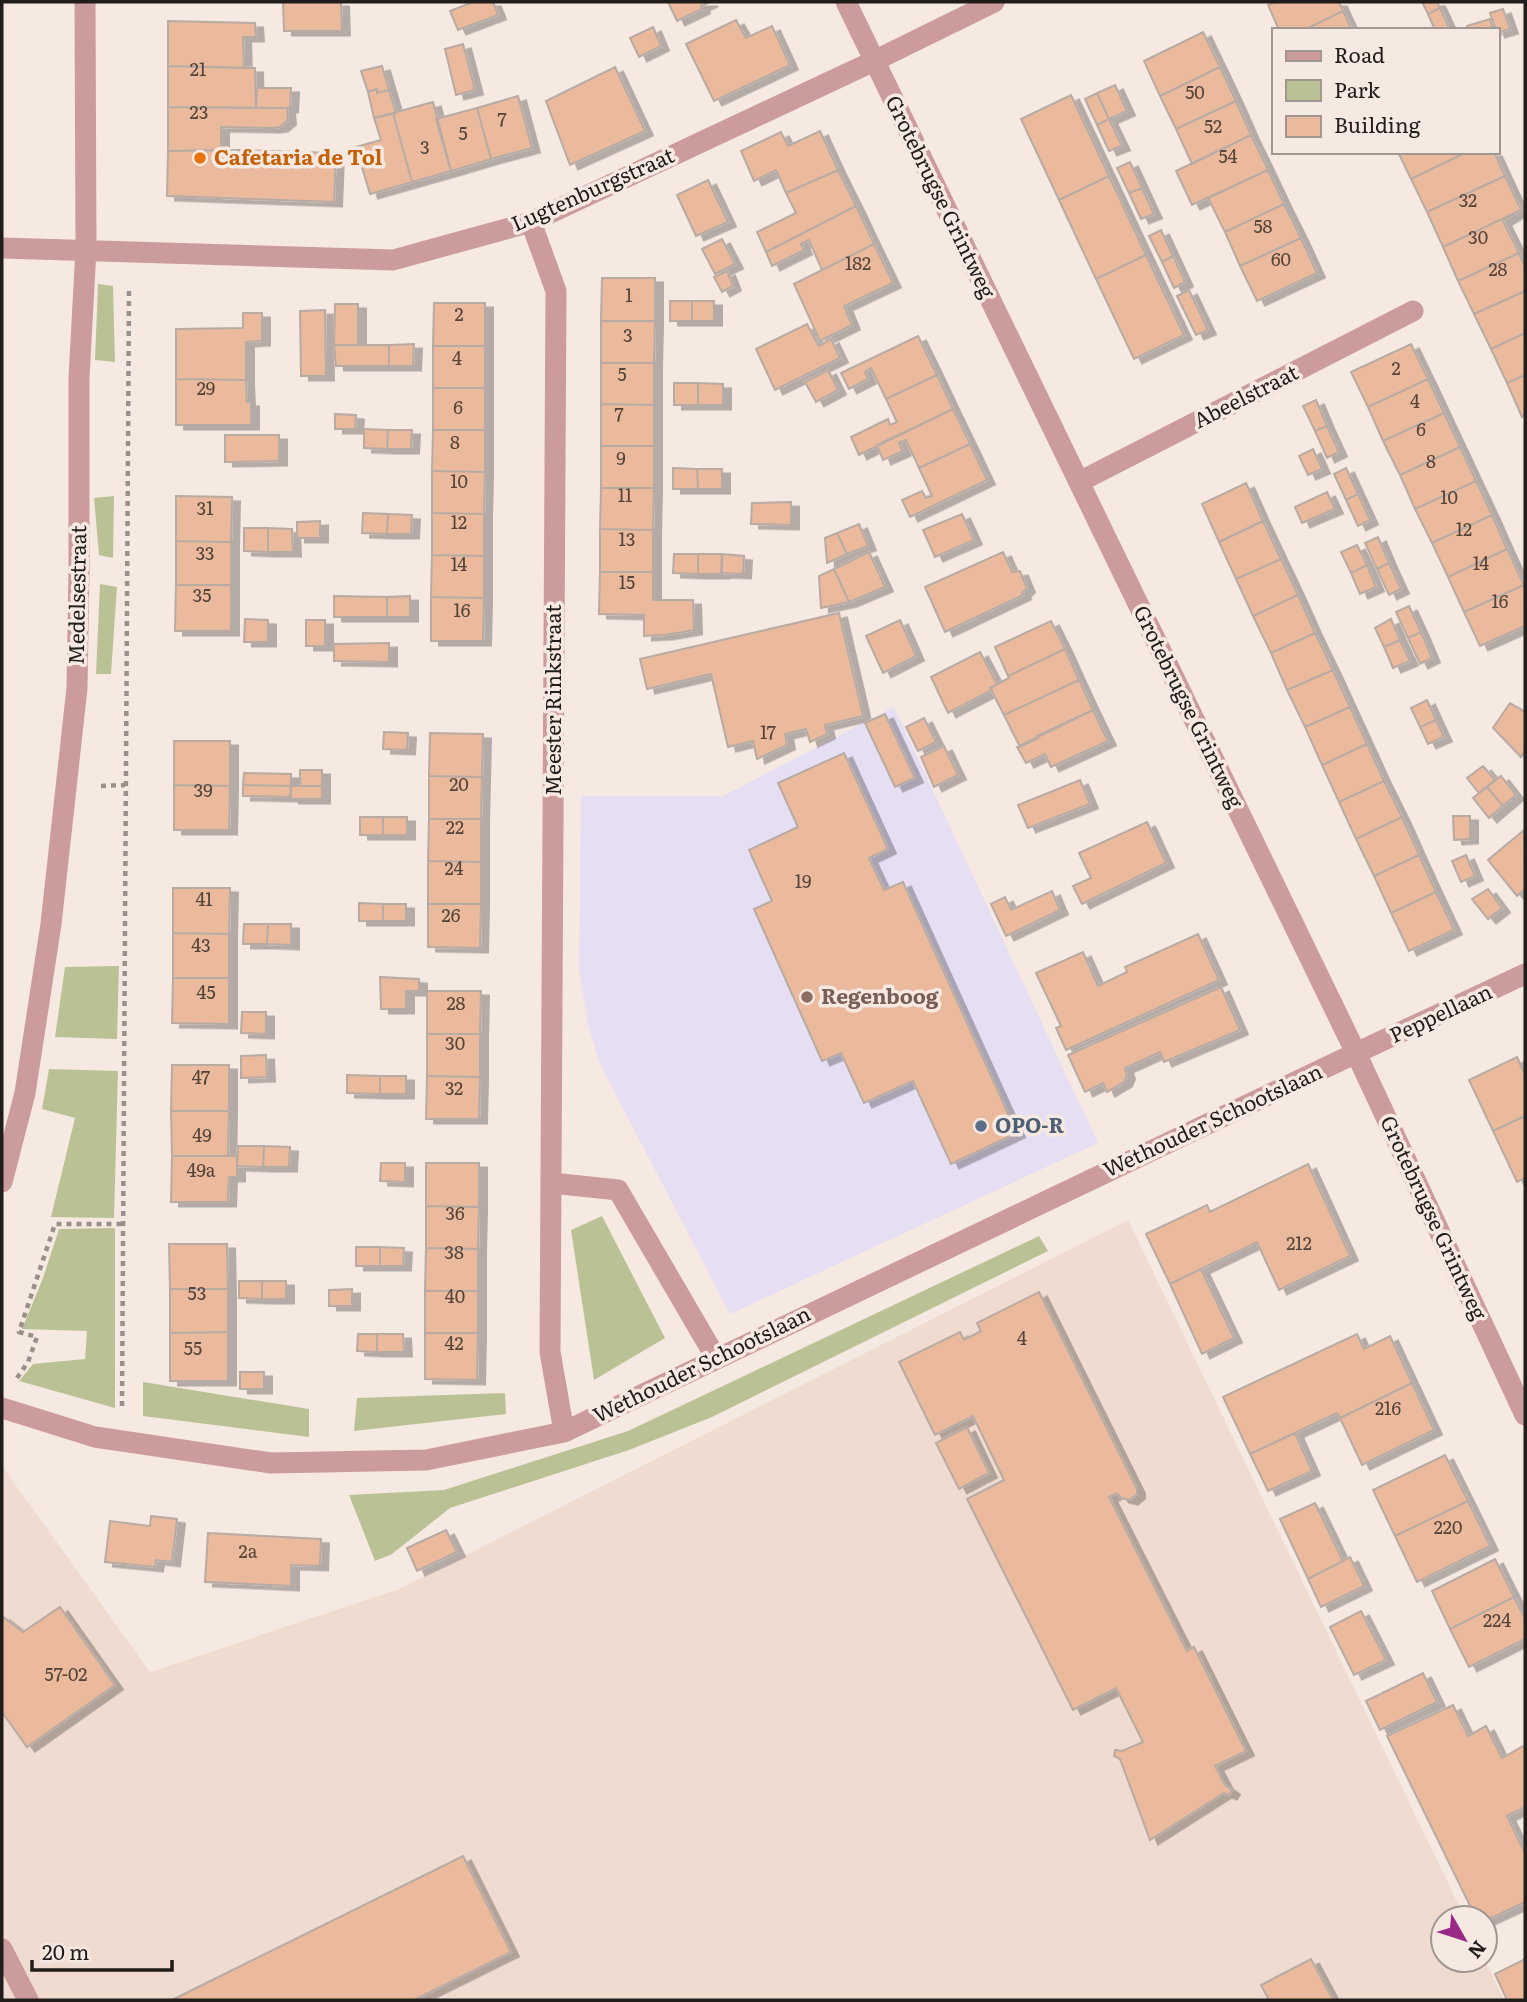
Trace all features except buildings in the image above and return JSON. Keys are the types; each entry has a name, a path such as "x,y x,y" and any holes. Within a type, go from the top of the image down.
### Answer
{"street":[{"name":"Medelsestraat","path":"2,1182 25,1093 49,937 77,688 79,378 86,249 85,2"},
{"name":"Grotebrugse Grintweg","path":"845,2 1356,1053 1525,1415"},
{"name":"Lugtenburgstraat","path":"2,248 393,260 531,222 994,2"},
{"name":"Meester Rinkstraat","path":"531,222 556,291 550,1352 564,1432"},
{"name":"Abeelstraat","path":"1079,482 1413,311"},
{"name":"Peppellaan","path":"1356,1053 1525,974"},
{"name":"Wethouder Schootslaan","path":"2,1408 95,1437 271,1463 426,1460 564,1432 1356,1053"},
{"path":"552,1183 618,1190 716,1358"},
{"path":"2,1949 27,2000"}],"path":[{"path":"122,1441 130,250"},
{"path":"15,1381 28,1362 37,1337 19,1332 55,1224 123,1224"}],"shaded area":[{"name":"Regenboog","path":"894,707 1098,1143 730,1314 600,1064 588,1024 579,970 581,796 723,796"},
{"path":"1128,1220 1458,1904 1429,1904 1429,1974 1492,1974 1504,2000 2,2000 2,1466 150,1672 399,1589"}],"green space":[{"path":"98,284 113,286 115,362 95,360"},
{"path":"114,496 113,558 99,555 94,498"},
{"path":"100,584 117,587 111,674 96,674"},
{"path":"119,966 117,1039 55,1037 65,967"},
{"path":"49,1069 118,1071 114,1218 51,1217 75,1118 42,1109"},
{"path":"602,1216 665,1338 594,1380 571,1230"},
{"path":"115,1228 115,1408 19,1381 33,1364 85,1359 87,1331 22,1329 59,1229"},
{"path":"1039,1236 1048,1251 712,1417 629,1450 450,1508 392,1554 375,1561 349,1495 444,1490 628,1431"},
{"path":"143,1382 309,1409 309,1437 143,1416"},
{"path":"505,1393 506,1414 354,1431 357,1398"}],"place":[{"name":"Cafetaria de Tol","path":"200,158"},
{"name":"Regenboog","path":"807,997"},
{"name":"OPO-R","path":"981,1126"}]}
